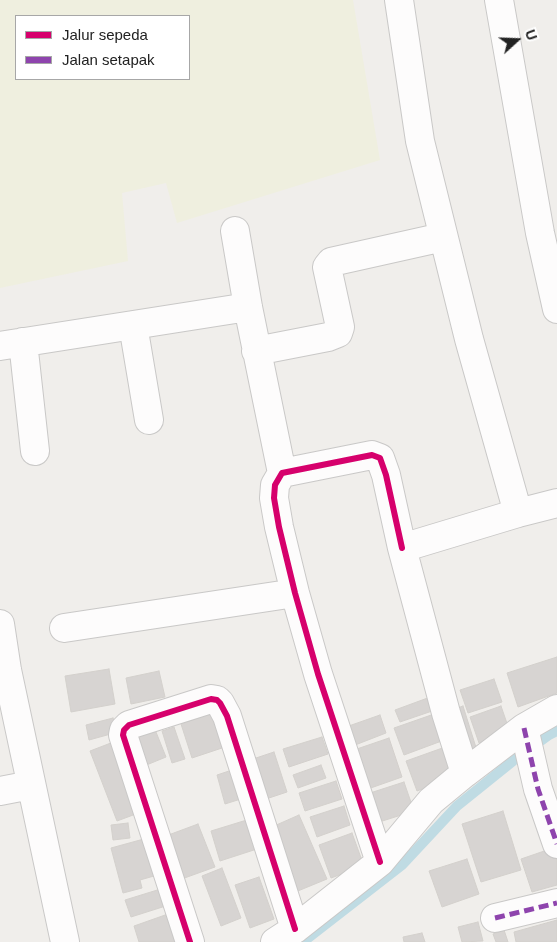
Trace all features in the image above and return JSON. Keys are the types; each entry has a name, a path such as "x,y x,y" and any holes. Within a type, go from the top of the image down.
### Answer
{"street":[{"path":"399,0 420,141 469,339 518,513"},
{"path":"498,0 540,233 557,309"},
{"path":"235,231 256,350 282,473 275,485 274,498 279,527 318,674 380,862"},
{"path":"256,350 328,337 338,333 340,327 327,266 331,262 443,237"},
{"path":"35,451 11,344 248,307"},
{"path":"133,325 149,420"},
{"path":"282,473 372,455 380,458 386,475 402,548 446,713 465,773"},
{"path":"402,548 557,503"},
{"path":"64,628 295,593"},
{"path":"0,624 4,671 65,942"},
{"path":"190,942 123,735 124,730 128,726 211,699 217,700 220,703 227,716 285,935 380,862 430,801 465,773 527,739 557,709"},
{"path":"527,739 538,788 557,844"},
{"path":"0,791 31,785"},
{"path":"495,918 557,903"}],"green space":[{"path":"0,0 353,0 380,160 177,223 166,183 122,193 128,261 0,288"}],"building":[{"path":"557,657 557,693 518,707 507,673"},
{"path":"109,669 115,704 71,712 65,676"},
{"path":"159,671 165,697 131,704 126,678"},
{"path":"494,679 502,702 468,713 460,690"},
{"path":"433,696 438,709 400,722 395,710"},
{"path":"463,706 479,757 468,761 452,710"},
{"path":"501,706 510,732 479,743 470,717"},
{"path":"213,712 225,747 192,758 181,724"},
{"path":"437,713 447,739 404,755 394,728"},
{"path":"380,715 386,733 350,747 343,728"},
{"path":"113,718 118,732 89,740 86,725"},
{"path":"154,727 166,757 144,766 132,736"},
{"path":"174,727 185,759 172,763 162,731"},
{"path":"322,737 328,754 289,767 283,749"},
{"path":"389,738 402,777 365,790 351,751"},
{"path":"116,741 144,811 117,821 90,751"},
{"path":"448,746 459,775 417,791 406,761"},
{"path":"274,752 287,792 260,801 247,761"},
{"path":"321,765 326,778 298,788 293,775"},
{"path":"235,769 244,798 225,804 217,775"},
{"path":"336,781 342,799 305,811 299,793"},
{"path":"404,782 414,811 376,823 367,794"},
{"path":"344,806 350,825 317,837 310,817"},
{"path":"503,811 521,870 481,882 462,824"},
{"path":"299,815 327,879 293,893 265,830"},
{"path":"250,819 260,848 220,861 211,831"},
{"path":"128,823 130,838 113,840 111,825"},
{"path":"198,824 215,867 179,880 163,837"},
{"path":"352,833 364,866 331,878 319,845"},
{"path":"151,837 161,874 140,880 142,888 123,893 111,848"},
{"path":"553,848 557,861 557,885 532,892 521,859"},
{"path":"467,859 479,894 442,907 429,871"},
{"path":"222,868 241,918 221,926 202,876"},
{"path":"259,877 274,919 250,928 235,885"},
{"path":"167,887 172,904 131,917 125,900"},
{"path":"168,914 177,942 139,942 134,926"},
{"path":"557,920 557,942 516,942 514,932"},
{"path":"478,922 483,941 462,942 458,927"},
{"path":"504,930 508,942 496,942 493,934"},
{"path":"422,933 425,942 404,942 403,937"}],"waterway":[{"path":"303,942 402,865 457,806 513,761 557,731"}],"marked path":[{"path":"524,728 538,789 557,844"},
{"path":"495,918 557,903"}],"cycle path":[{"path":"380,862 318,674 295,593 279,527 274,498 275,485 282,473 372,455 380,458 386,475 402,548"},
{"path":"190,942 123,735 124,730 129,725 211,699 217,700 220,703 227,716 295,929"}]}
